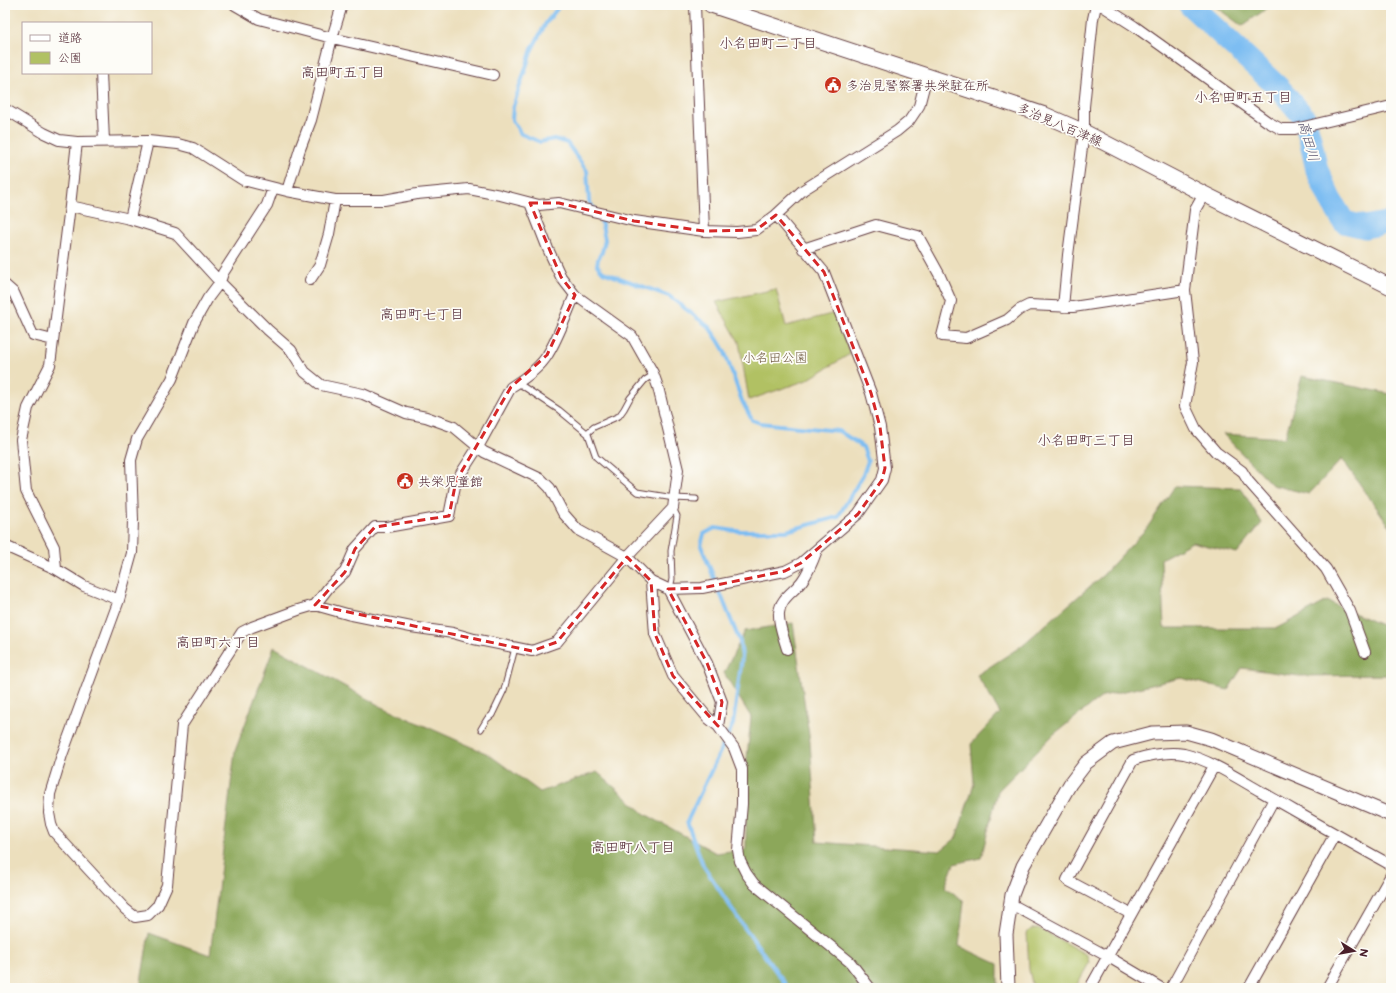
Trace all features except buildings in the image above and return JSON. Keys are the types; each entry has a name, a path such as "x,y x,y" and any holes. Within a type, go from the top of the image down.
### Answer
{"main road":[{"name":"多治見八百津線","path":"711,5 1045,115 1084,132 1204,194 1391,287"}],"street":[{"path":"234,5 259,19 332,38 493,75"},
{"path":"287,191 311,120 342,5"},
{"path":"695,5 704,231"},
{"path":"1063,307 1084,132 1084,107 1093,19 1096,5"},
{"path":"1101,5 1134,26 1268,122 1281,129 1295,129 1391,106"},
{"path":"101,74 104,141"},
{"path":"5,109 44,133 59,140 77,142 148,141 178,144 193,148 242,180 273,188 334,200 384,200 417,194 469,189 539,205 559,203 634,221 704,231 737,232 756,230 776,215 803,190 897,131 909,120 918,106 927,75"},
{"path":"130,219 148,141"},
{"path":"56,569 54,548 26,491 21,440 28,408 50,365 77,142"},
{"path":"273,188 267,205 223,273 220,282 208,298 194,323 172,379 137,439 131,460 133,520 132,553 119,600 62,755 50,794 49,813 54,832 124,909 135,917 148,915 158,906 167,885 182,725 242,632 252,627 315,605 346,614 410,627 453,633 532,651 557,642 673,503 678,470 658,387 653,375 632,336 575,295 561,277 530,203"},
{"path":"1204,194 1195,210 1185,290 1192,362 1185,406 1196,429 1216,452 1242,471 1248,481 1326,569 1350,611 1366,652"},
{"path":"310,280 320,264 329,234 334,200"},
{"path":"70,206 130,219 175,233 220,282 268,330 291,350 305,372 322,385 363,394 406,413 454,427 484,452 541,478 550,488 563,512 578,530 627,557 651,581 669,589 708,587 725,584 785,571 801,563 858,514 882,480 885,468 880,427 871,393 824,272 803,249 776,215"},
{"path":"803,249 876,225 918,236 939,274 951,301 942,336 966,338 1006,320 1019,310 1029,305 1073,307 1185,290"},
{"path":"5,285 14,294 33,335 53,340"},
{"path":"315,605 329,587 345,572 355,549 375,527 386,527 449,516 456,480 478,447 511,387 535,370 547,355 575,295"},
{"path":"5,546 56,569 84,586 119,600"},
{"path":"787,649 780,624 779,612 787,595 802,581 812,565 817,550"},
{"path":"651,581 655,634 673,676 708,718 720,728 732,745 742,769 742,804 738,850 740,861 746,873 754,884 850,962 870,988"},
{"path":"669,589 707,663 722,702 720,728"},
{"path":"1008,988 1006,934 1012,895 1023,866 1070,784 1086,763 1113,743 1152,733 1186,732 1211,739 1391,815"},
{"path":"1131,914 1067,880 1133,760 1163,753 1183,754 1214,766 1391,865"},
{"path":"1090,988 1214,766"},
{"path":"1171,988 1274,799"},
{"path":"1249,988 1335,834"},
{"path":"1327,988 1391,875"},
{"path":"1011,904 1107,956 1161,988"}],"lane":[{"path":"587,433 594,427 619,416 630,398 645,380 653,375"},
{"path":"518,382 559,410 587,433 596,457 637,492 673,503 696,500"},
{"path":"669,589 672,579 671,551 677,516 673,503"},
{"path":"481,728 487,719 492,715 504,690 515,648"}],"highlighted area":[{"path":"530,203 559,203 634,221 704,231 756,230 776,215 824,272 871,393 880,427 885,468 882,480 858,514 801,563 785,571 702,588 668,589 707,663 722,702 718,726 673,676 655,634 651,581 627,557 557,642 532,651 315,605 345,572 355,549 375,527 449,516 456,481 511,387 547,355 575,295 561,277"}],"green space":[{"path":"1213,5 1272,5 1242,26"},
{"name":"小名田公園","path":"776,289 786,326 835,313 850,354 807,380 749,400 739,342 716,302"},
{"path":"1302,376 1391,394 1391,528 1342,459 1309,494 1272,485 1223,434 1285,438"},
{"path":"1175,486 1241,488 1262,523 1237,553 1192,542 1161,559 1164,628 1277,628 1327,601 1388,628 1391,627 1391,675 1299,676 1242,668 1228,690 1181,678 1103,696 1054,734 998,791 981,858 954,864 945,887 964,901 959,946 998,964 998,988 140,988 149,933 210,955 235,751 274,647 380,706 488,754 540,792 597,772 645,814 716,853 746,849 746,768 751,717 724,673 745,631 793,623 810,742 817,842 940,851 956,838 974,784 971,744 1000,713 977,675 1020,647 1103,575 1147,528"},
{"path":"1038,928 1087,955 1089,963 1075,988 1033,988 1029,970 1027,933 1031,929"}],"waterway":[{"path":"560,5 546,23 532,49 513,107 512,120 521,134 540,142 554,139 567,143 587,171 589,201 601,220 605,240 597,265 603,272 669,296 709,327 724,350 742,401 752,420 760,423 839,431 863,447 868,461 863,475 838,517 786,531 735,531 715,528 704,534 701,546 740,642 742,657 733,724 687,822 703,865 742,924 786,985 790,988"},
{"name":"高田川","path":"1190,5 1280,89 1304,117 1317,170 1330,199 1344,222 1365,227 1391,222"}],"place":[{"name":"多治見警察署共栄駐在所","path":"833,85"},
{"name":"共栄児童館","path":"405,481"}],"district":[{"name":"小名田町二丁目","path":"768,43"},
{"name":"高田町五丁目","path":"343,72"},
{"name":"小名田町五丁目","path":"1243,97"},
{"name":"高田町七丁目","path":"422,314"},
{"name":"小名田町三丁目","path":"1086,440"},
{"name":"高田町六丁目","path":"218,642"},
{"name":"高田町八丁目","path":"633,847"}]}
